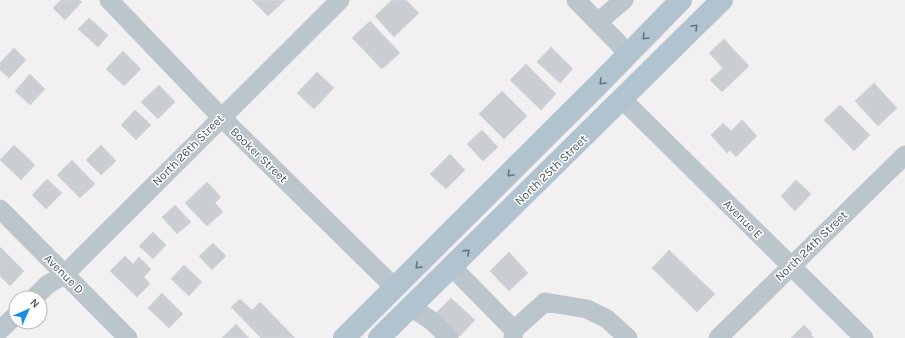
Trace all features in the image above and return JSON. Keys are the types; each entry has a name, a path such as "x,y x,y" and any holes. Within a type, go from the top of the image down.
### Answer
{"main road":[{"path":"344,338 681,0"},
{"path":"648,75 674,24 697,0"},
{"name":"North 25th Street","path":"379,338 623,100 722,0"}],"street":[{"name":"Booker Street","path":"110,0 221,117 395,288"},
{"name":"North 26th Street","path":"43,290 64,275 340,0"},
{"path":"576,0 628,54"},
{"path":"598,22 624,0"},
{"name":"Avenue E","path":"623,100 864,338"},
{"name":"North 24th Street","path":"718,338 905,155"},
{"name":"Avenue D","path":"0,209 128,338"},
{"path":"452,267 513,334 546,302 587,309 607,319 628,338"},
{"path":"411,307 432,321 449,338"},
{"path":"0,330 8,322"}],"building":[{"path":"61,0 79,0 82,2 65,20 53,8"},
{"path":"252,0 285,0 268,16"},
{"path":"392,0 406,0 419,13 394,37 375,16"},
{"path":"89,18 108,35 98,47 78,29"},
{"path":"370,21 400,53 382,69 352,38"},
{"path":"724,39 749,66 722,92 710,80 723,68 709,53"},
{"path":"551,47 573,69 560,83 537,62"},
{"path":"14,48 26,60 9,78 0,70 0,63"},
{"path":"123,51 141,69 124,86 106,69"},
{"path":"526,64 556,94 541,110 510,80"},
{"path":"317,72 334,88 314,109 297,93"},
{"path":"30,74 45,89 30,105 15,91"},
{"path":"874,83 897,108 878,126 855,101"},
{"path":"159,85 175,102 158,119 141,102"},
{"path":"502,91 527,116 504,139 479,114"},
{"path":"840,105 870,135 854,151 824,120"},
{"path":"135,110 151,125 136,140 121,125"},
{"path":"742,120 757,136 736,157 730,150 727,153 711,135 723,123 731,131"},
{"path":"482,130 498,147 483,161 467,144"},
{"path":"14,145 35,165 21,180 0,160"},
{"path":"101,145 116,161 101,175 86,160"},
{"path":"450,154 465,170 446,189 430,174"},
{"path":"72,160 95,184 80,198 57,175"},
{"path":"47,179 62,193 46,209 32,195"},
{"path":"796,180 811,194 795,211 781,196"},
{"path":"207,182 221,197 215,203 223,212 207,226 185,203"},
{"path":"175,205 191,222 177,234 162,217"},
{"path":"153,232 166,245 153,259 139,246"},
{"path":"213,243 226,256 212,270 199,256"},
{"path":"0,247 24,271 10,286 0,276"},
{"path":"669,250 715,294 697,312 652,268"},
{"path":"509,252 528,273 509,291 490,271"},
{"path":"125,256 133,264 139,257 151,269 144,277 150,284 137,297 110,271"},
{"path":"184,265 202,282 189,296 171,279"},
{"path":"162,293 183,314 169,328 148,308"},
{"path":"451,298 475,320 459,337 435,314"},
{"path":"240,299 252,310 260,302 295,338 261,338 231,307"},
{"path":"236,324 249,338 222,338"},
{"path":"804,325 812,333 811,335 814,338 791,338"}]}
